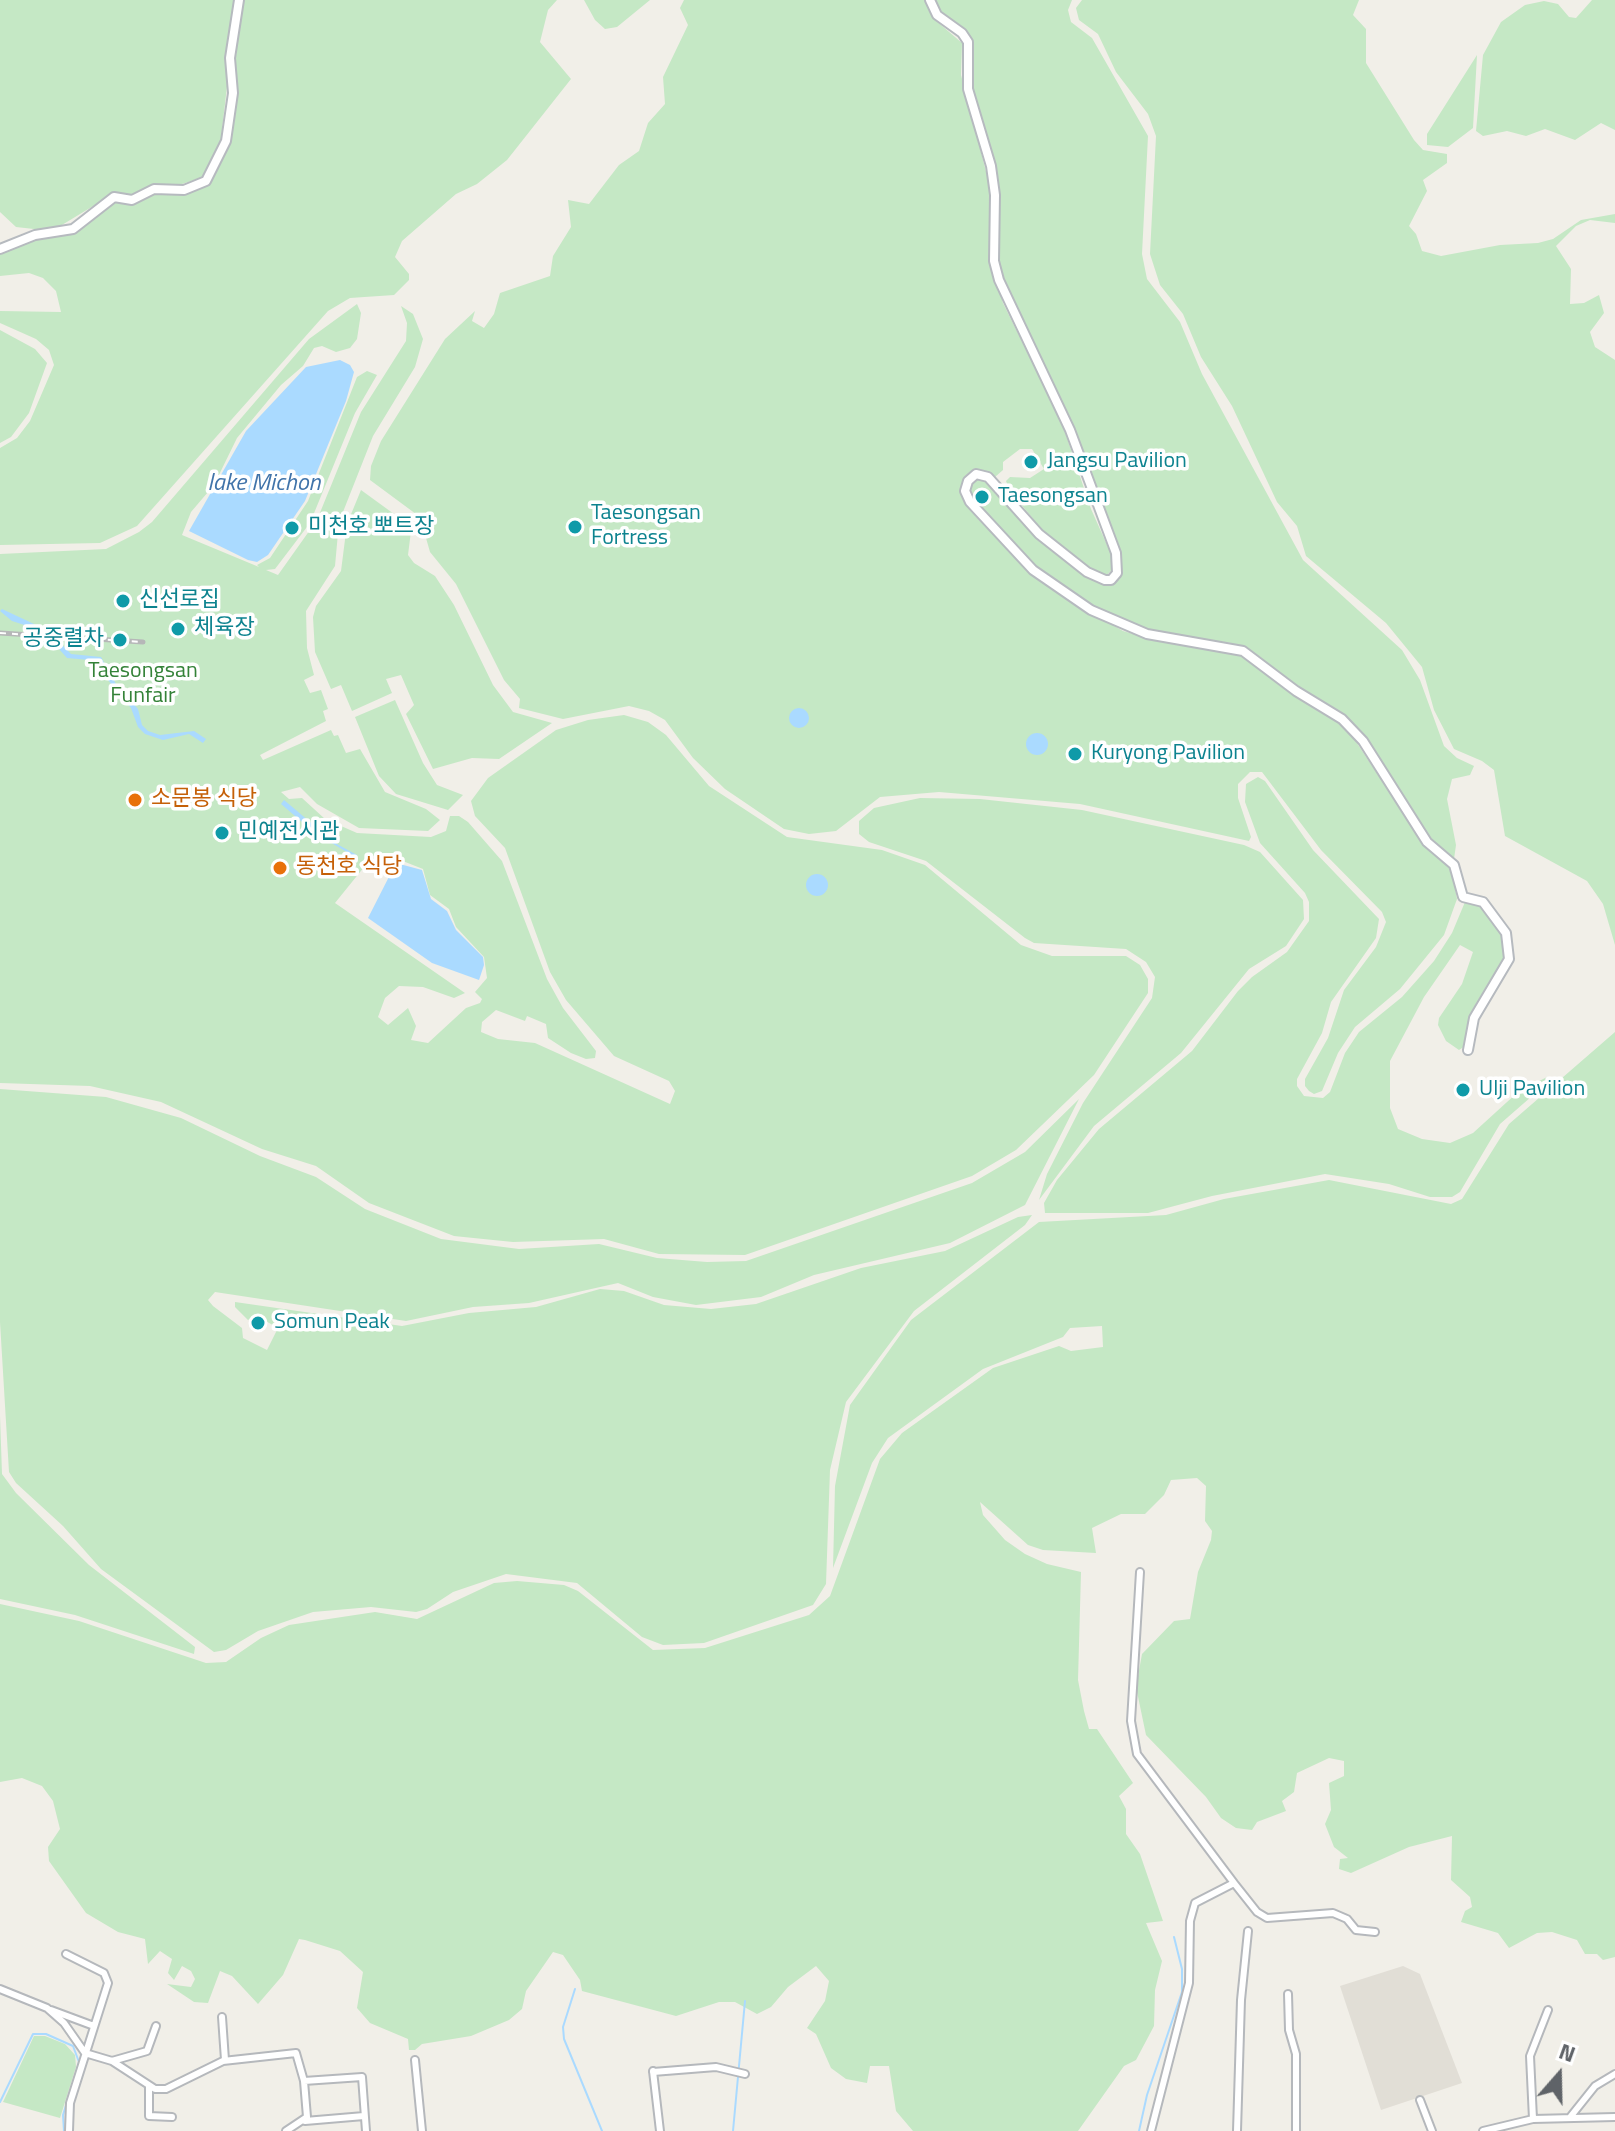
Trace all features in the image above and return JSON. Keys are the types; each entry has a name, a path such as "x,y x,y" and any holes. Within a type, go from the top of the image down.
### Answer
{"street":[{"path":"0,249 35,235 73,229 114,197 132,200 154,189 184,190 206,181 226,141 233,93 230,58 239,0"},
{"path":"930,0 937,15 962,33 968,42 968,89 995,195 994,261 999,280 1070,430 1116,553 1117,573 1111,580 1105,580 1087,572 1039,534 988,477 976,474 968,481 965,491 970,502 1033,570 1091,610 1125,628 1147,634 1243,651 1296,691 1342,719 1363,741 1427,842 1454,865 1463,897 1483,902 1506,933 1509,959 1474,1018 1468,1050"},
{"path":"1140,1572 1131,1721 1137,1754 1257,1912 1267,1918 1333,1913 1347,1919 1356,1930 1375,1932"},
{"path":"1151,2131 1189,1983 1192,1910 1205,1897 1234,1883"},
{"path":"1237,2131 1241,2000 1248,1931"},
{"path":"66,1954 92,1965 107,1977 70,2103 69,2131"},
{"path":"0,1989 94,2026"},
{"path":"1288,1994 1289,2030 1296,2054 1296,2131"},
{"path":"47,2008 64,2023 85,2053 112,2061 149,2086 166,2089 225,2060 293,2052 300,2060 304,2081 305,2121"},
{"path":"1533,2119 1530,2056 1548,2010"},
{"path":"222,2017 225,2060"},
{"path":"112,2061 147,2051 156,2026"},
{"path":"415,2060 422,2131"},
{"path":"660,2131 653,2070 716,2067 745,2074"},
{"path":"1571,2116 1595,2086 1615,2074"},
{"path":"304,2081 362,2077 366,2131"},
{"path":"149,2086 149,2116 172,2117"},
{"path":"1420,2100 1432,2131"},
{"path":"286,2131 305,2121 364,2116"},
{"path":"1483,2131 1533,2119 1615,2117"}],"shaded area":[{"path":"1403,1966 1420,1974 1462,2083 1381,2110 1340,1986"}],"green space":[{"path":"0,0 237,0 220,147 203,177 173,187 149,186 130,195 113,194 52,231 16,227 0,212"},
{"path":"242,0 557,0 548,10 540,42 571,79 507,160 477,184 456,194 402,241 395,257 409,274 409,280 394,295 350,298 328,311 137,526 100,543 0,545 0,448 17,438 30,421 54,365 49,350 36,339 0,323 0,311 61,312 56,291 43,278 29,273 0,276 0,253 31,239 74,232 113,202 132,204 157,191 186,193 207,185 226,149"},
{"path":"584,0 650,0 617,27 605,29 595,20"},
{"path":"684,0 926,0 934,19 962,43 961,75 989,183 990,257 1003,303 1062,423 1091,509 1116,565 1106,576 1090,569 1043,531 1010,491 1006,481 1010,477 1030,478 1044,469 1032,449 1020,449 1003,462 1003,470 995,477 980,471 966,475 961,492 976,517 1044,584 1123,631 1232,650 1345,725 1421,840 1451,866 1457,899 1444,935 1400,989 1355,1027 1338,1053 1322,1091 1314,1094 1309,1091 1305,1079 1328,1038 1344,990 1376,947 1386,922 1382,912 1321,850 1262,772 1250,772 1238,784 1238,798 1251,837 1249,841 1080,804 939,792 880,797 836,831 809,834 784,829 725,789 693,758 665,720 649,711 629,706 563,719 519,708 520,699 504,680 456,584 430,552 420,517 370,480 371,466 381,441 445,339 475,311 472,321 484,328 494,314 500,293 550,276 553,256 571,227 568,200 589,204 619,165 639,151 648,123 665,104 663,77 688,25 680,8"},
{"path":"934,0 1072,0 1068,10 1071,22 1092,38 1148,136 1142,254 1147,279 1180,322 1202,374 1303,560 1402,650 1420,680 1444,746 1457,758 1474,766 1470,775 1452,779 1447,799 1456,845 1454,859 1424,832 1359,733 1231,643 1149,632 1092,607 1035,569 984,516 970,495 972,482 980,478 989,481 1004,503 1016,508 1037,535 1090,578 1110,584 1120,579 1121,561 1000,271 997,199 972,89 971,41 966,31 944,18"},
{"path":"1082,0 1359,0 1353,15 1366,29 1366,63 1414,140 1423,150 1447,154 1447,163 1423,180 1427,191 1409,226 1416,234 1422,251 1441,256 1500,245 1538,243 1553,239 1581,220 1615,214 1615,223 1590,220 1576,226 1556,246 1571,269 1570,304 1584,303 1599,295 1604,313 1590,332 1595,347 1615,360 1615,945 1603,904 1587,881 1505,836 1494,770 1454,749 1434,710 1422,667 1386,623 1306,556 1297,526 1277,502 1232,406 1201,357 1183,314 1160,285 1150,254 1156,136 1148,114 1116,72 1098,34 1079,20 1076,8"},
{"path":"1592,0 1615,0 1615,130 1601,123 1575,140 1545,129 1526,136 1507,131 1483,136 1476,131 1483,55 1501,22 1525,5 1544,1 1558,4 1569,17 1576,18"},
{"path":"1477,55 1473,128 1448,147 1427,145 1427,134"},
{"name":"Taesongsan Funfair","path":"357,304 361,313 357,339 350,348 336,352 322,346 314,348 303,366 281,385 237,438 214,485 191,512 182,535 259,567 257,565 270,558 308,501 357,377 367,371 377,375 355,413 310,523 275,569 266,570 278,575 317,520 361,412 406,341 407,323 401,306 413,314 423,339 415,367 373,436 339,522 335,566 306,611 307,648 314,675 304,680 310,693 321,690 328,709 323,711 326,721 260,755 263,760 331,730 334,736 338,735 346,753 360,749 385,792 426,809 440,820 428,831 359,828 317,804 300,787 281,792 289,799 302,798 325,819 357,833 431,837 446,831 450,816 459,816 502,861 547,979 563,1008 596,1051 595,1058 586,1059 571,1053 548,1038 546,1024 527,1016 525,1021 496,1010 482,1022 481,1032 498,1039 535,1043 670,1104 675,1091 669,1081 614,1056 566,1000 550,972 505,848 475,816 471,801 488,778 556,730 588,720 624,715 648,722 666,735 709,786 787,837 882,850 925,865 1021,945 1052,956 1126,956 1140,965 1148,979 1148,993 1094,1075 1016,1150 972,1176 745,1255 659,1254 604,1239 513,1242 454,1236 369,1203 316,1166 262,1149 161,1102 90,1086 0,1083 0,554 106,549 139,532 152,522 309,339","holes":["385,854 423,869 430,895 449,909 456,927 484,957 487,978 475,992 482,999 480,1003 466,1008 428,1043 411,1040 416,1026 408,1008 388,1025 378,1017 385,998 399,986 423,987 454,998 465,993 335,903 373,856"]},
{"path":"0,330 35,349 47,363 29,413 11,437 0,443"},
{"path":"361,490 405,522 411,531 408,555 414,563 435,576 454,605 493,685 513,712 552,723 499,759 472,758 433,769 406,714 414,705 401,675 386,679 392,693 352,711 341,685 331,689 315,652 313,617 316,606 341,571 347,524"},
{"path":"395,700 423,763 437,785 463,795 448,810 396,794 379,776 355,717"},
{"path":"1258,777 1265,781 1313,850 1379,919 1376,938 1331,1002 1322,1033 1297,1079 1297,1086 1304,1096 1323,1098 1330,1092 1345,1053 1359,1032 1402,997 1434,961 1452,933 1465,902 1481,905 1490,914 1505,943 1506,954 1470,1014 1465,1046 1459,1050 1446,1041 1438,1025 1439,1018 1462,984 1473,952 1460,945 1424,997 1390,1061 1390,1108 1398,1129 1422,1139 1450,1143 1473,1133 1518,1092 1547,1077 1547,1083 1500,1124 1460,1192 1452,1197 1430,1197 1389,1184 1325,1174 1212,1196 1148,1213 1045,1213 1044,1203 1057,1180 1099,1129 1192,1051 1238,991 1287,952 1309,921 1309,902 1305,893 1260,843 1245,802 1246,784"},
{"path":"920,798 980,799 1082,810 1244,845 1260,852 1303,900 1304,919 1286,946 1249,969 1181,1053 1094,1126 1039,1200 1047,1174 1083,1103 1152,998 1155,977 1146,962 1126,949 1034,943 926,861 869,842 859,834 859,821 874,808"},
{"path":"1615,1032 1615,1957 1603,1960 1597,1954 1585,1954 1577,1940 1552,1932 1537,1933 1509,1948 1498,1933 1461,1922 1465,1911 1472,1907 1470,1897 1451,1880 1452,1836 1409,1847 1351,1873 1339,1869 1340,1859 1348,1858 1334,1847 1325,1824 1331,1810 1329,1783 1344,1776 1344,1761 1329,1758 1297,1773 1294,1792 1282,1801 1286,1811 1257,1822 1252,1830 1236,1828 1221,1818 1206,1797 1146,1735 1136,1687 1142,1654 1174,1621 1190,1619 1198,1572 1211,1540 1212,1531 1205,1521 1206,1486 1197,1478 1171,1480 1164,1495 1145,1514 1121,1514 1092,1528 1096,1553 1043,1550 1028,1545 980,1502 983,1515 1005,1540 1025,1554 1047,1564 1081,1572 1078,1680 1084,1711 1089,1729 1097,1729 1133,1783 1119,1796 1126,1809 1126,1834 1140,1854 1163,1921 1146,1923 1162,1961 1155,1990 1154,2026 1136,2060 1124,2066 1078,2131 913,2131 896,2111 889,2066 870,2066 867,2083 846,2079 831,2068 816,2034 807,2028 825,2001 829,1981 816,1966 788,1987 771,2007 757,2014 735,2002 719,2002 676,2016 582,1991 580,1980 563,1955 553,1952 526,1991 522,2009 509,2020 471,2036 422,2044 415,2050 409,2050 408,2039 370,2023 357,2008 363,1972 340,1951 305,1940 299,1939 283,1975 258,2004 232,1976 220,1971 208,2003 194,2002 167,1984 191,1987 195,1979 191,1971 182,1966 174,1980 168,1973 172,1959 160,1951 148,1964 145,1939 118,1932 86,1913 49,1861 48,1847 60,1829 53,1801 42,1786 22,1778 0,1782 0,1604 79,1621 206,1663 226,1662 261,1638 289,1625 375,1612 417,1619 494,1583 517,1581 564,1585 578,1591 653,1650 705,1648 809,1615 830,1596 880,1459 902,1433 993,1368 1059,1346 1071,1351 1103,1347 1102,1326 1070,1328 1063,1337 983,1369 888,1438 872,1463 833,1568 835,1486 850,1405 911,1320 1039,1222 1166,1215 1224,1199 1329,1180 1451,1204 1462,1199 1509,1124"},
{"path":"0,1089 106,1097 181,1118 260,1156 316,1177 365,1209 441,1239 519,1249 599,1244 657,1258 707,1262 746,1261 972,1183 1025,1152 1079,1099 1025,1205 950,1243 814,1275 761,1297 696,1305 653,1297 618,1283 529,1303 473,1307 406,1321 215,1292 208,1300 213,1306 242,1328 243,1338 267,1350 278,1328 255,1315 248,1320 235,1307 235,1302 402,1326 469,1313 536,1307 600,1289 624,1291 664,1305 711,1309 756,1304 861,1268 945,1251 1018,1217 1032,1215 1025,1225 914,1311 846,1402 830,1470 826,1584 813,1605 704,1643 663,1645 642,1637 577,1583 506,1574 453,1592 427,1609 416,1612 371,1607 313,1612 258,1631 226,1650 214,1652 101,1569 63,1526 16,1483 9,1472 0,1322"},
{"path":"0,1416 2,1474 16,1493 89,1565 195,1647 194,1654 75,1615 0,1599"},
{"path":"34,2036 45,2036 65,2044 75,2055 76,2067 60,2118 3,2102"}],"water":[{"name":"lake Michon","path":"340,360 350,365 354,372 346,401 305,501 268,555 257,562 248,560 189,531 246,431 306,367"},
{"path":"2,609 49,631 71,654 101,657 116,684 138,709 142,725 148,731 160,735 194,731 206,739 203,743 189,734 163,740 145,734 138,727 131,708 108,680 101,661 67,658 43,631 12,621 0,611"},
{"path":"799,708 806,711 809,718 806,725 799,728 792,725 789,718 792,711"},
{"path":"1037,733 1045,736 1048,744 1045,752 1037,755 1029,752 1026,744 1029,736"},
{"path":"284,800 335,843 357,855 355,857 315,833 281,804"},
{"path":"396,863 422,870 431,899 447,911 456,930 483,957 479,980 432,963 368,918"},
{"path":"817,874 825,877 828,885 825,893 817,896 809,893 806,885 809,877"}],"waterway":[{"path":"1139,2131 1147,2095 1182,1992 1182,1969 1174,1937"},
{"path":"575,1989 563,2027 564,2039 602,2131"},
{"path":"733,2131 745,2001"},
{"path":"0,2102 33,2034 46,2034 73,2046 79,2062 75,2077"},
{"path":"64,2131 63,2115 67,2102"}],"railway":[{"path":"0,633 143,642"}],"place":[{"name":"Jangsu Pavilion","path":"1031,462"},
{"name":"Taesongsan","path":"982,497"},
{"name":"Taesongsan Fortress","path":"575,527"},
{"name":"미천호 뽀트장","path":"292,528"},
{"name":"신선로집","path":"123,601"},
{"name":"체육장","path":"178,629"},
{"name":"공중렬차","path":"120,640"},
{"name":"Kuryong Pavilion","path":"1075,754"},
{"name":"소문봉 식당","path":"135,800"},
{"name":"민예전시관","path":"222,833"},
{"name":"동천호 식당","path":"280,868"},
{"name":"Ulji Pavilion","path":"1463,1090"},
{"name":"Somun Peak","path":"258,1323"}]}
